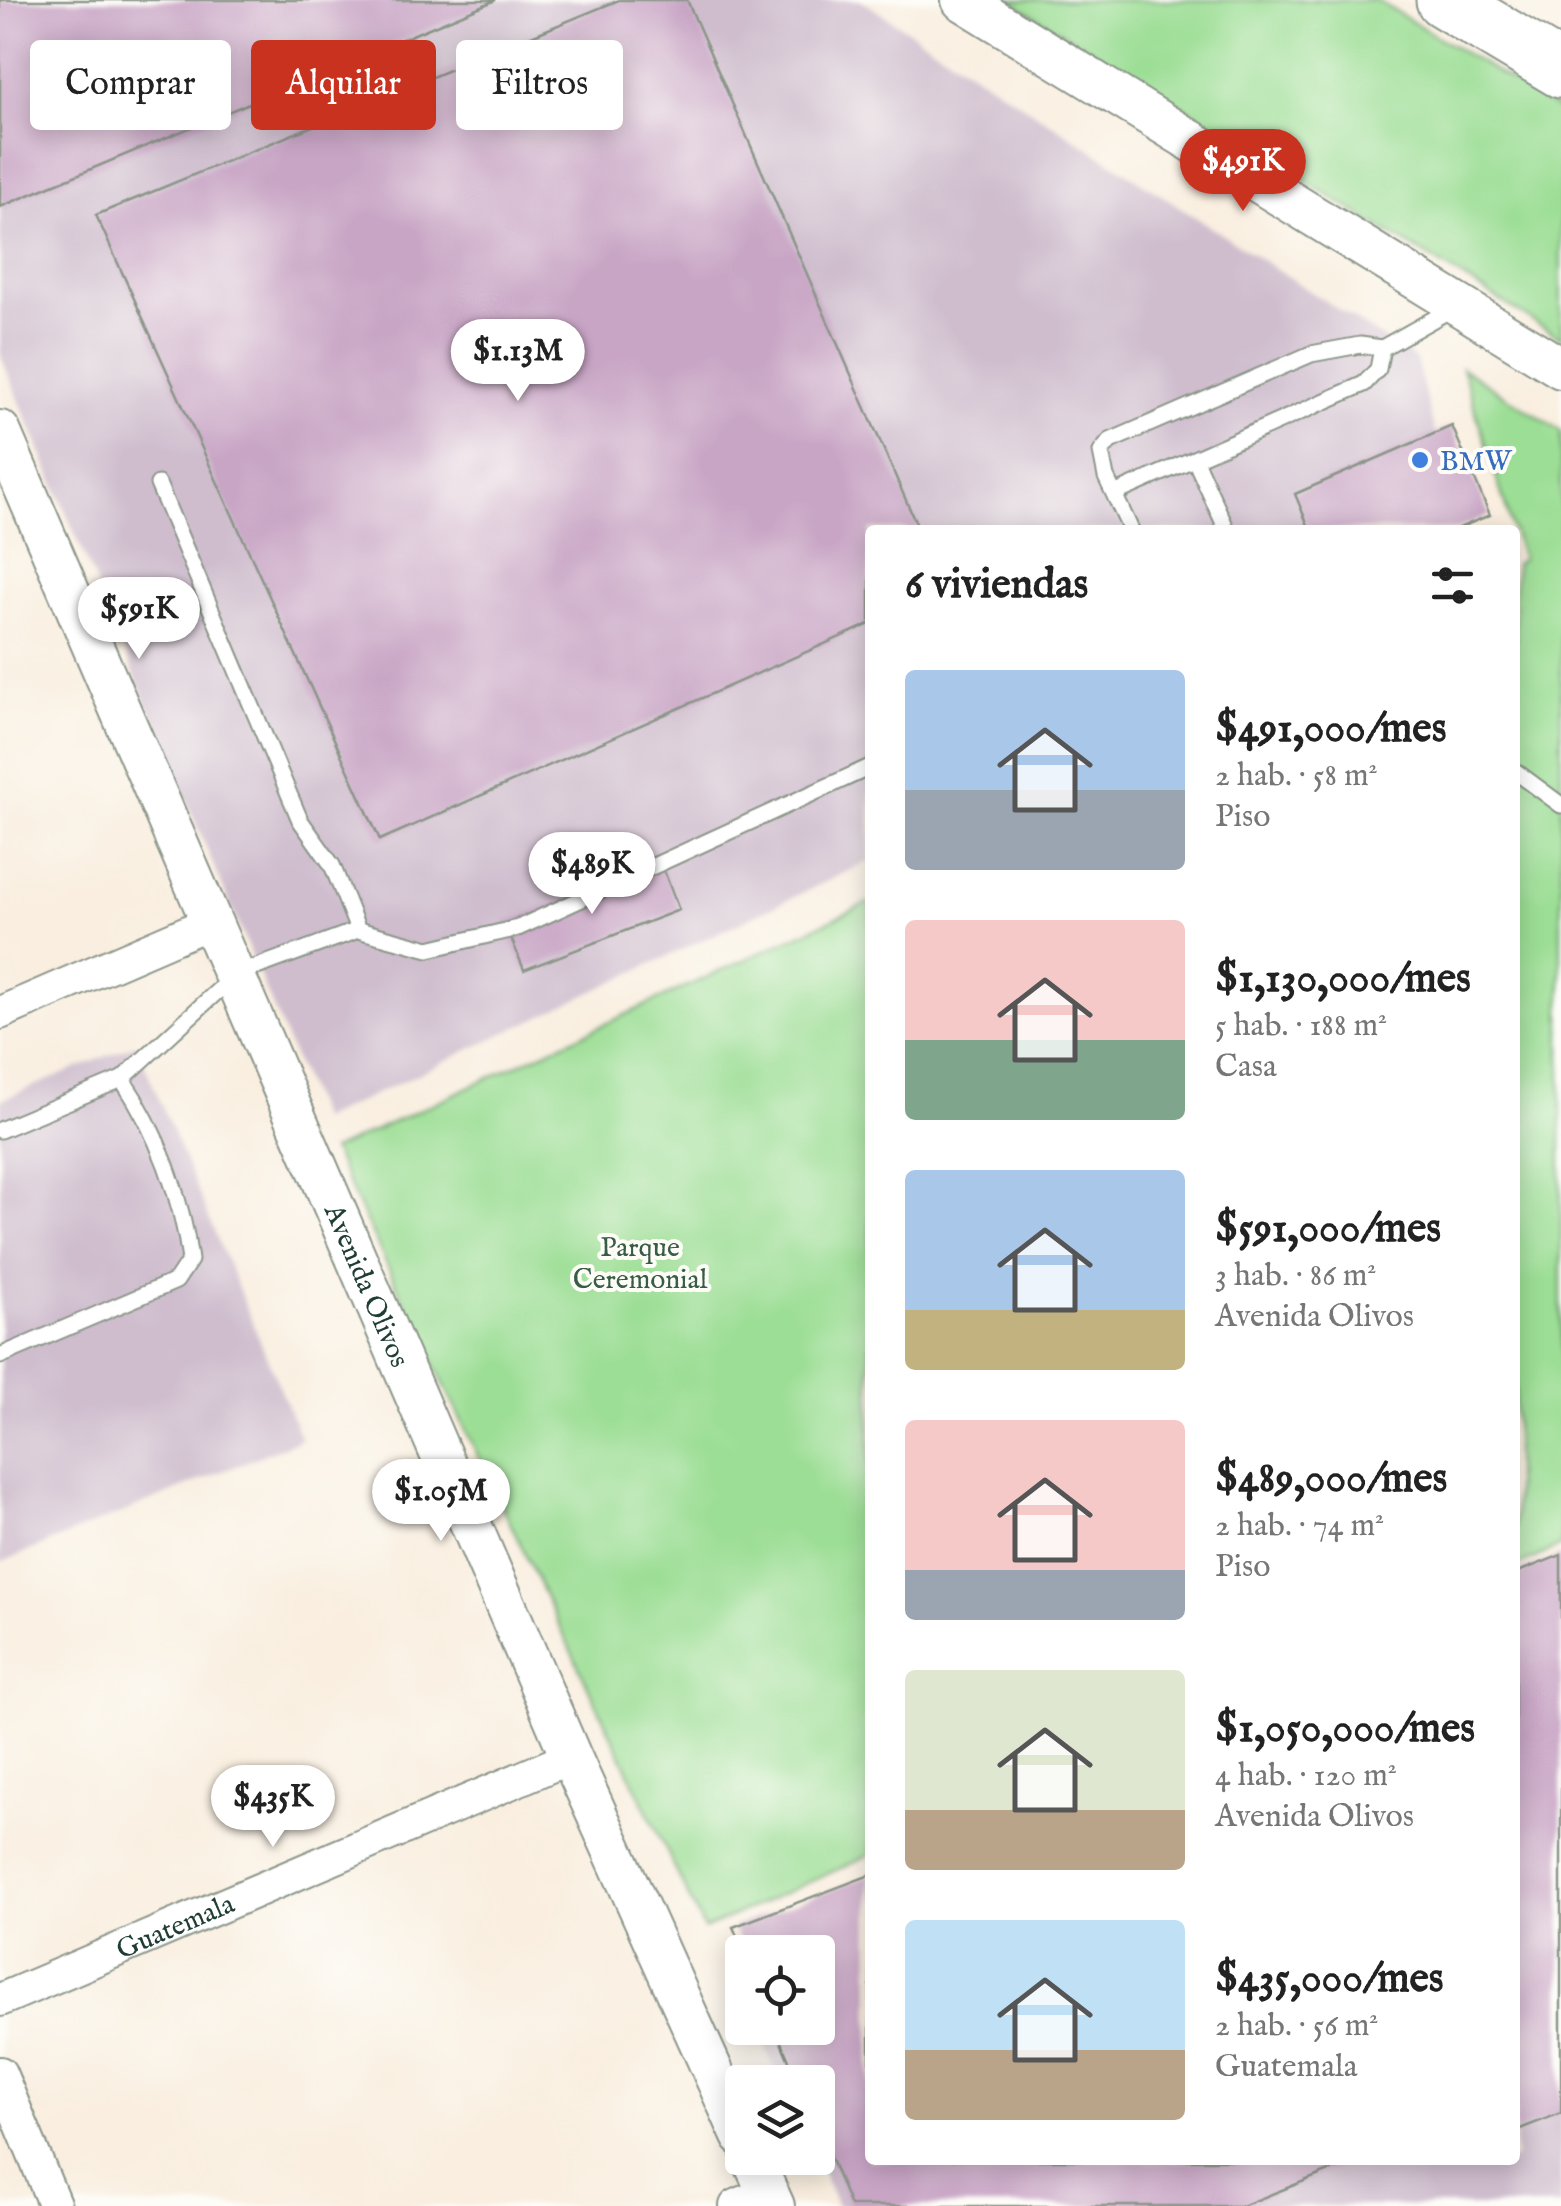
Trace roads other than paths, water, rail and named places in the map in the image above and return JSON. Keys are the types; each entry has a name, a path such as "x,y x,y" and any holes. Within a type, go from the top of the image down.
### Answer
{"highway":[{"path":"1444,0 1561,70"}],"street":[{"path":"962,0 1561,368"},
{"name":"Avenida Olivos","path":"0,431 571,1757 725,2098"},
{"path":"0,1013 213,921"},
{"name":"Guatemala","path":"0,2000 571,1757"},
{"path":"0,2073 55,2206"}],"lane":[{"path":"1129,525 1101,452 1110,442 1311,354 1360,345 1382,348 1459,306"},
{"path":"1114,494 1364,384 1378,369 1382,348"},
{"path":"1194,460 1225,525"},
{"path":"158,484 300,820 332,864 358,930"},
{"path":"0,1130 122,1078 234,976 358,930 429,949 518,928 865,769"},
{"path":"1520,775 1561,805"},
{"path":"0,1356 176,1280 190,1260 186,1224 144,1111 122,1078"}],"place":[{"name":"BMW","path":"1420,460"}],"park label":[{"name":"Parque Ceremonial","path":"640,1262"}]}
